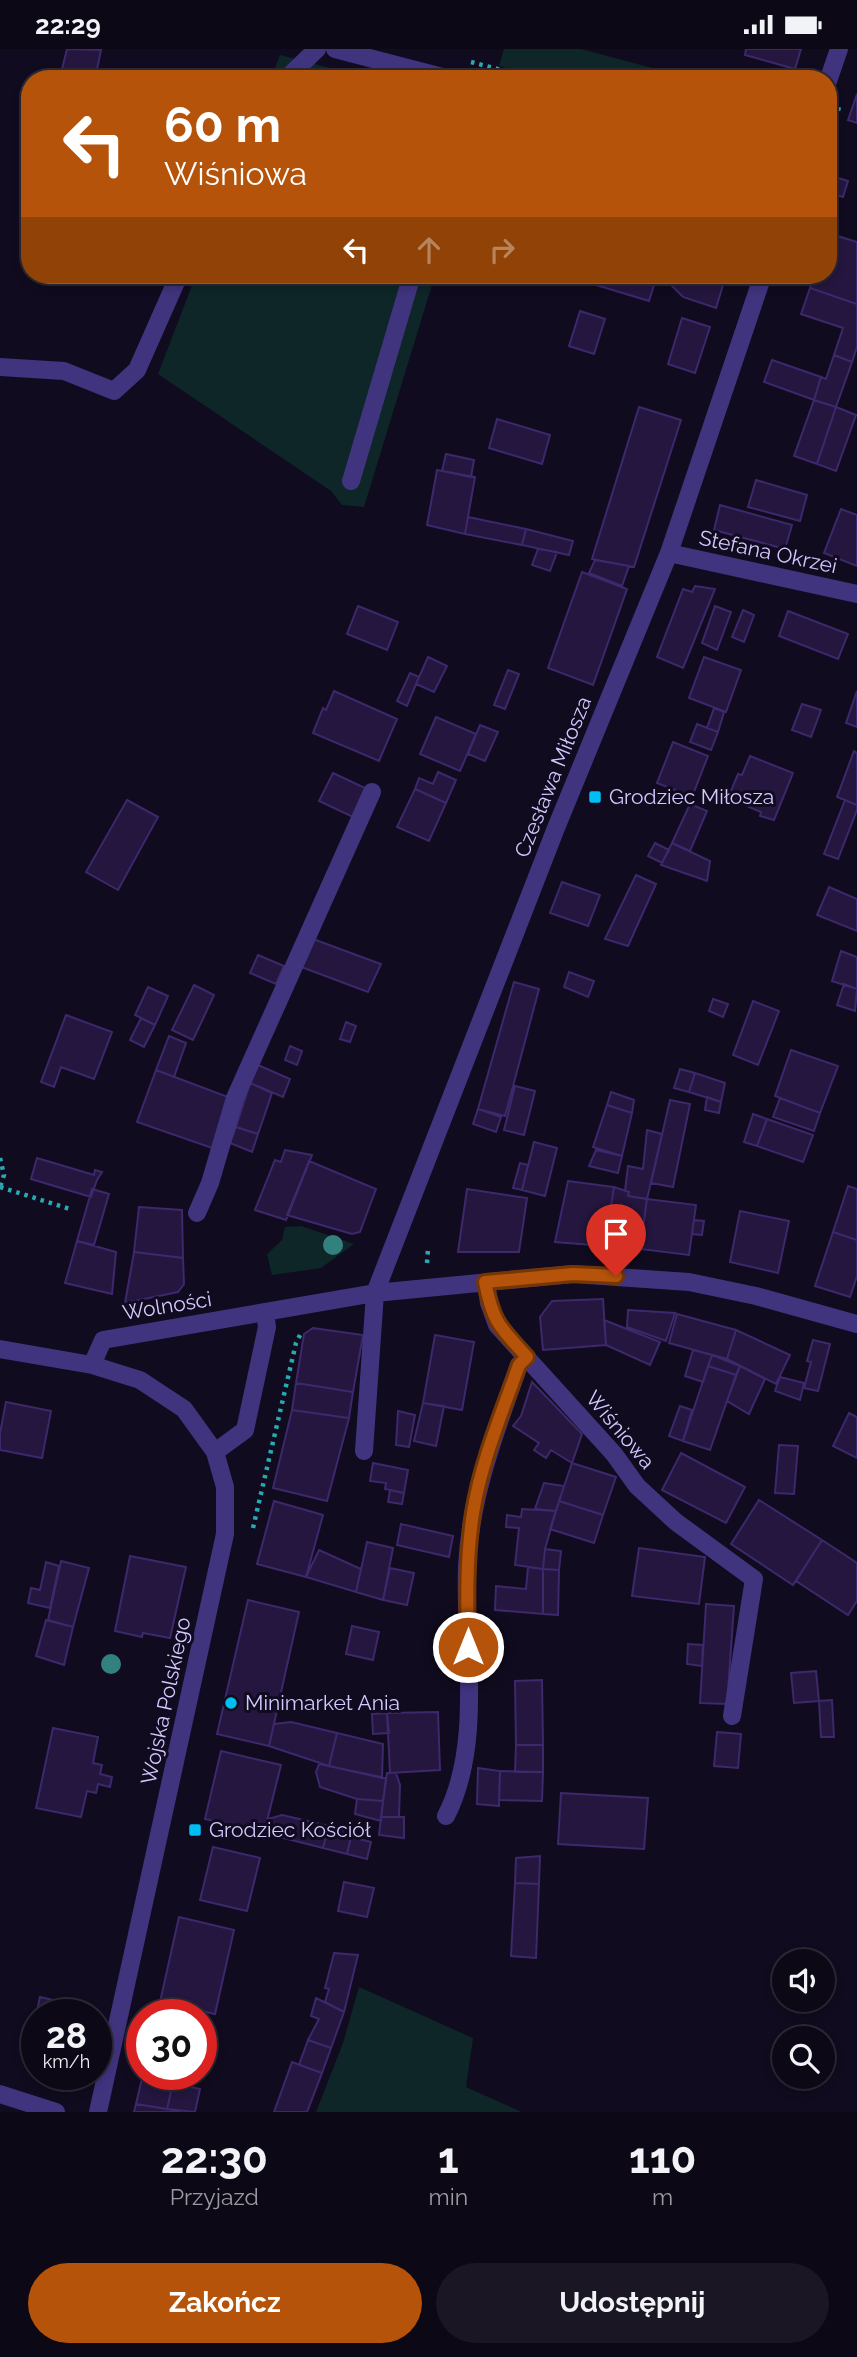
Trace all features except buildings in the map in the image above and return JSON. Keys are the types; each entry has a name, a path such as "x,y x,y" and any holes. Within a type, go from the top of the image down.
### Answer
{"street":[{"path":"295,70 317,49"},
{"path":"335,49 416,70"},
{"path":"832,70 839,49"},
{"path":"0,367 64,370 114,391 137,370 175,284"},
{"path":"351,481 409,284"},
{"name":"Czesława Miłosza","path":"364,1451 375,1293 556,828 669,553 760,284"},
{"name":"Stefana Okrzei","path":"669,553 857,594"},
{"path":"197,1213 210,1183 235,1098 372,792"},
{"path":"0,1349 92,1365 140,1380 184,1409 215,1452 245,1430 267,1327 265,1312 375,1293 573,1274 689,1282 857,1324"},
{"name":"Wiśniowa","path":"485,1282 497,1325 614,1454 637,1486 676,1522 754,1579 732,1716"},
{"name":"Wolności","path":"92,1365 103,1340 265,1312"},
{"path":"446,1816 461,1779 468,1729 467,1565 473,1512 488,1451 519,1365 527,1357"},
{"name":"Wojska Polskiego","path":"98,2112 225,1534 225,1487 215,1452"},
{"path":"0,2094 56,2112"}],"path":[{"path":"460,59 501,70"},
{"path":"0,1158 4,1175 0,1187 73,1210"},
{"path":"251,1538 296,1343 302,1331"}],"green space":[{"path":"504,49 581,49 660,70 514,70 499,66"},
{"path":"280,55 338,70 274,70"},
{"path":"193,284 432,284 364,507 342,505 331,491 158,374"},
{"path":"301,1226 354,1244 321,1268 272,1275 267,1254 282,1240 285,1227"},
{"path":"359,1987 473,2038 466,2087 522,2112 316,2112 343,2043"}],"place":[{"name":"Grodziec Miłosza","path":"595,797"},
{"name":"Minimarket Ania","path":"231,1703"},
{"name":"Grodziec Kościół","path":"195,1830"}],"route":[{"path":"468,1647 467,1565 473,1512 488,1451 519,1365 527,1357 497,1325 485,1282 573,1274 616,1276"}]}
